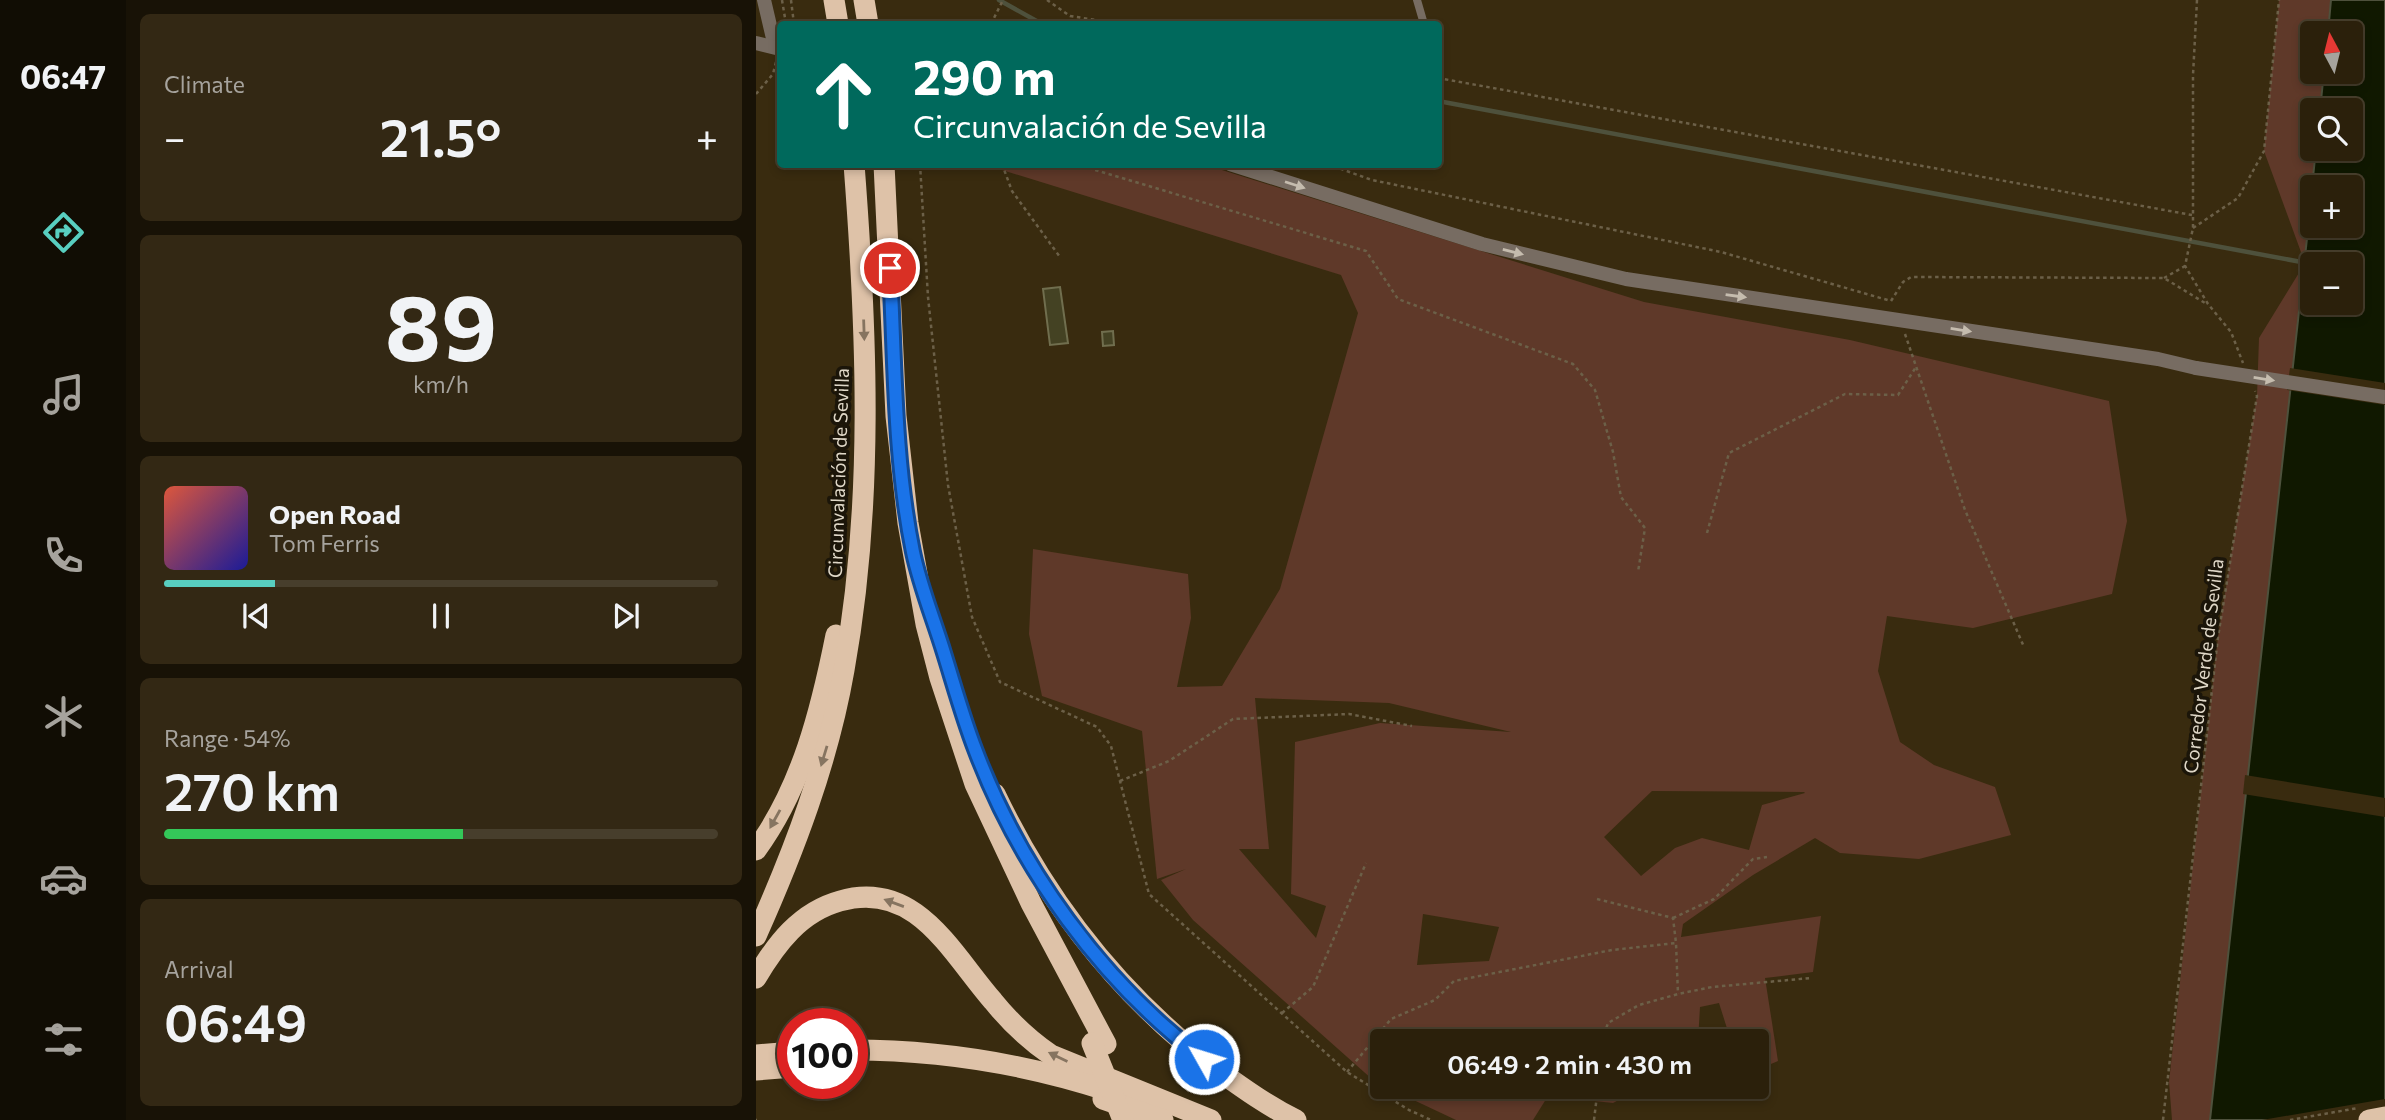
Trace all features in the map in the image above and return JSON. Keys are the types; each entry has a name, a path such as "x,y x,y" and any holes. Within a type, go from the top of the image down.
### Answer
{"highway":[{"path":"834,0 838,21"},
{"path":"864,0 868,21"},
{"name":"Circunvalación de Sevilla","path":"756,936 799,832 827,744 844,673 859,580 864,495 865,364 861,260 853,168"},
{"path":"884,168 896,416 913,554 926,624 940,678 975,784 1136,1120"},
{"path":"896,416 893,478 896,518 911,610 934,702 990,846 1099,1043 1123,1120"},
{"path":"756,850 786,800 817,720 864,495"},
{"path":"913,554 978,758 1011,829 1056,902 1097,957 1184,1044 1245,1090 1296,1120"},
{"path":"756,978 766,961 804,917 819,908 847,899 877,897 909,909 936,929 991,999 1036,1045 1071,1063 1211,1120"},
{"path":"868,1050 988,1061 1105,1090 1194,1120"},
{"path":"756,1055 777,1053"},
{"path":"868,1062 912,1063 998,1073 1096,1096 1163,1120"},
{"path":"756,1070 777,1068"},
{"path":"2364,1114 2385,1117"}],"street":[{"path":"764,0 777,45"},
{"path":"756,43 777,48"},
{"path":"1243,168 1482,244 1626,279 2158,359 2196,368 2385,397"}],"lane":[{"path":"1417,0 1423,21"}],"path":[{"path":"782,0 786,21"},
{"path":"791,0 794,21"},
{"path":"992,21 1003,0"},
{"path":"1046,0 1070,16 1102,21"},
{"path":"2197,0 2193,75 2193,228 2185,266 2208,304 2231,332 2246,370"},
{"path":"2193,228 2238,198 2264,151 2279,0"},
{"path":"756,94 773,74 777,54"},
{"path":"1442,79 2192,215"},
{"path":"920,168 928,297 948,485 972,617 1000,682 1097,727 1111,746 1149,894 1347,1072 1409,1110 1431,1120"},
{"path":"1003,168 1012,191 1060,257"},
{"path":"1088,168 1366,251 1398,299 1573,364 1595,390 1613,452 1621,497 1645,528 1638,572"},
{"path":"1338,168 1372,180 1721,252 1891,301 1903,282 1911,277 2164,278 2185,266"},
{"path":"2164,278 2208,304"},
{"path":"1900,321 1965,510 2024,647"},
{"path":"1707,533 1729,453 1845,394 1898,395 1916,367"},
{"name":"Corredor Verde de Sevilla","path":"2163,1120 2218,637 2257,396 2252,383"},
{"path":"1120,780 1169,761 1233,719 1349,714 1412,726"},
{"path":"1597,900 1672,918 1714,899 1753,859 1767,857"},
{"path":"1282,1013 1313,987 1366,863"},
{"path":"1672,918 1678,994"},
{"path":"1347,1072 1391,1019 1435,1000 1454,981 1612,950 1676,943"},
{"path":"1606,1029 1608,1023 1639,1005 1678,994 1712,987 1811,978"},
{"path":"1594,1120 1597,1099"},
{"path":"2290,1120 2364,1114"}],"shaded area":[{"path":"2279,0 2331,0 2329,21 2300,21 2300,84 2323,84 2321,98 2300,98 2300,161 2315,161 2313,175 2300,175 2300,238 2307,238 2306,252 2301,252 2264,151"},
{"path":"2331,0 2385,0 2385,1120 2210,1120 2300,302 2300,315 2363,315 2363,252 2306,252 2307,238 2363,238 2363,175 2313,175 2315,161 2363,161 2363,98 2321,98 2323,84 2363,84 2363,21 2329,21"},
{"path":"996,168 1216,168 1644,302 1850,340 2109,401 2127,521 2112,594 1973,628 1887,616 1878,671 1900,742 1934,765 1995,787 2011,835 1919,859 1840,853 1815,838 1753,875 1683,924 1681,937 1821,916 1813,972 1765,978 1778,1061 1769,1065 1769,1029 1727,1029 1719,1003 1700,1007 1699,1029 1370,1029 1370,1077 1193,920 1161,880 1186,869 1157,879 1142,731 1042,696 1029,634 1033,549 1188,574 1191,618 1177,687 1222,686 1280,589 1358,313 1341,275","holes":["1255,698 1389,703 1511,732 1380,723 1295,742 1291,894 1326,906 1316,938 1239,849 1269,849","1652,791 1804,792 1762,805 1749,850 1702,838 1675,848 1641,876 1604,837","1423,914 1499,927 1489,961 1417,965"]},
{"path":"2300,271 2300,308 2210,1120 2172,1120 2169,1082 2218,637 2257,396 2259,338"},
{"path":"1411,1099 1546,1099 1533,1120 1456,1120"},
{"path":"1576,1099 1620,1099 1613,1103"}],"pier":[{"path":"2290,368 2385,383 2385,405 2287,390"},
{"path":"2245,775 2385,798 2385,817 2243,794"},
{"path":"2385,1099 2385,1120 2262,1120"}],"building":[{"path":"1060,287 1068,343 1050,345 1043,289"},
{"path":"1113,331 1114,345 1103,346 1102,332"}],"waterway":[{"path":"999,0 1037,21"},
{"path":"1442,102 2300,262"}],"route":[{"path":"890,268 896,416 913,554 974,747 1011,829 1056,902 1097,957 1184,1044 1204,1059"}]}
